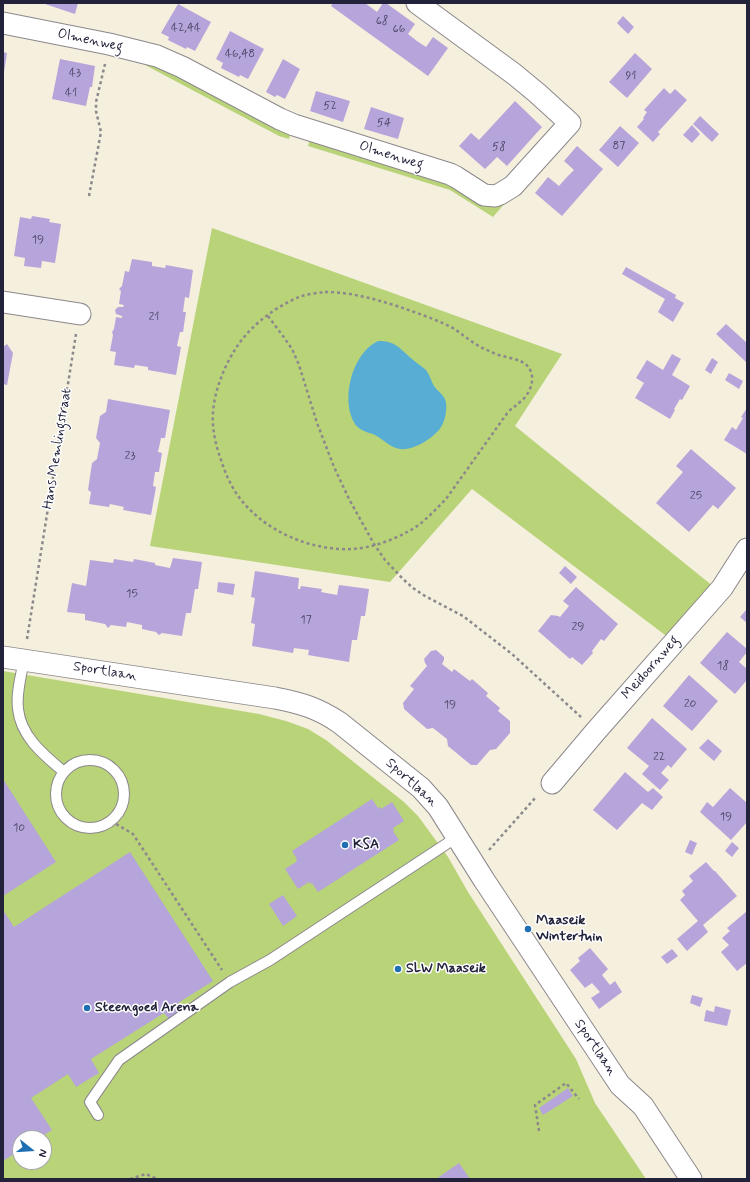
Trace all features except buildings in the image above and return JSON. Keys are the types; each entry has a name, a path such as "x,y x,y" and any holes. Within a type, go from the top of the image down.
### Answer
{"street":[{"name":"Olmenweg","path":"3,23 109,44 143,52 170,61 294,125 450,174 484,195 495,196 500,194 513,186 570,122 514,74 417,3"},
{"path":"3,302 80,314"},
{"name":"Meidoornweg","path":"552,783 722,588 747,549"},
{"name":"Sportlaan","path":"3,657 296,702 327,714 340,723 421,788 438,807 488,887 620,1085 643,1106 691,1179"}],"lane":[{"path":"24,660 18,691 20,721 33,744 41,753 64,772"},
{"path":"83,760 94,760 105,763 115,770 121,779 124,790 124,802 119,812 111,821 102,826 91,828 80,826 70,821 63,814 58,804 56,793 58,782 64,772 72,765 83,760"},
{"path":"98,1116 90,1102 119,1060 230,982 270,960 457,837"}],"path":[{"path":"89,196 101,132 96,111 96,102 109,44"},
{"path":"326,292 356,294 420,313 460,332 477,346 487,351 522,361 531,372 532,383 527,394 519,404 508,412 446,498 421,523 408,532 392,539 352,549 308,544 266,524 242,501 225,472 215,440 213,411 215,398 225,367 242,339 253,327 268,316 299,297 326,292"},
{"name":"Hans Memlingstraat","path":"24,660 80,314"},
{"path":"268,316 292,349 299,365 317,423 334,467 349,499 379,552 392,568 413,588 425,596 452,609 512,654 596,731"},
{"path":"475,865 533,799 552,783"},
{"path":"111,821 133,834 230,982"},
{"path":"539,1131 535,1105 566,1083 579,1099"},
{"path":"130,1179 146,1174 157,1179"}],"green space":[{"path":"130,57 149,62 291,132 289,139 279,136"},
{"path":"310,139 506,202 493,217 450,190 308,146"},
{"path":"212,228 562,354 515,426 714,587 669,638 472,489 390,582 150,546"},
{"path":"3,671 259,714 286,721 308,729 326,740 404,802 418,816 448,857 468,892 576,1059 595,1103 646,1179 3,1179"}],"water":[{"path":"378,341 389,342 397,346 426,370 434,386 445,400 446,413 441,427 423,443 417,446 405,449 396,448 373,434 365,432 357,426 351,414 349,390 355,366 369,347"}],"place":[{"name":"KSA","path":"345,845"},
{"name":"Maaseik Wintertuin","path":"528,929"},
{"name":"SLW Maaseik","path":"398,969"},
{"name":"Steengoed Arena","path":"87,1008"}]}
